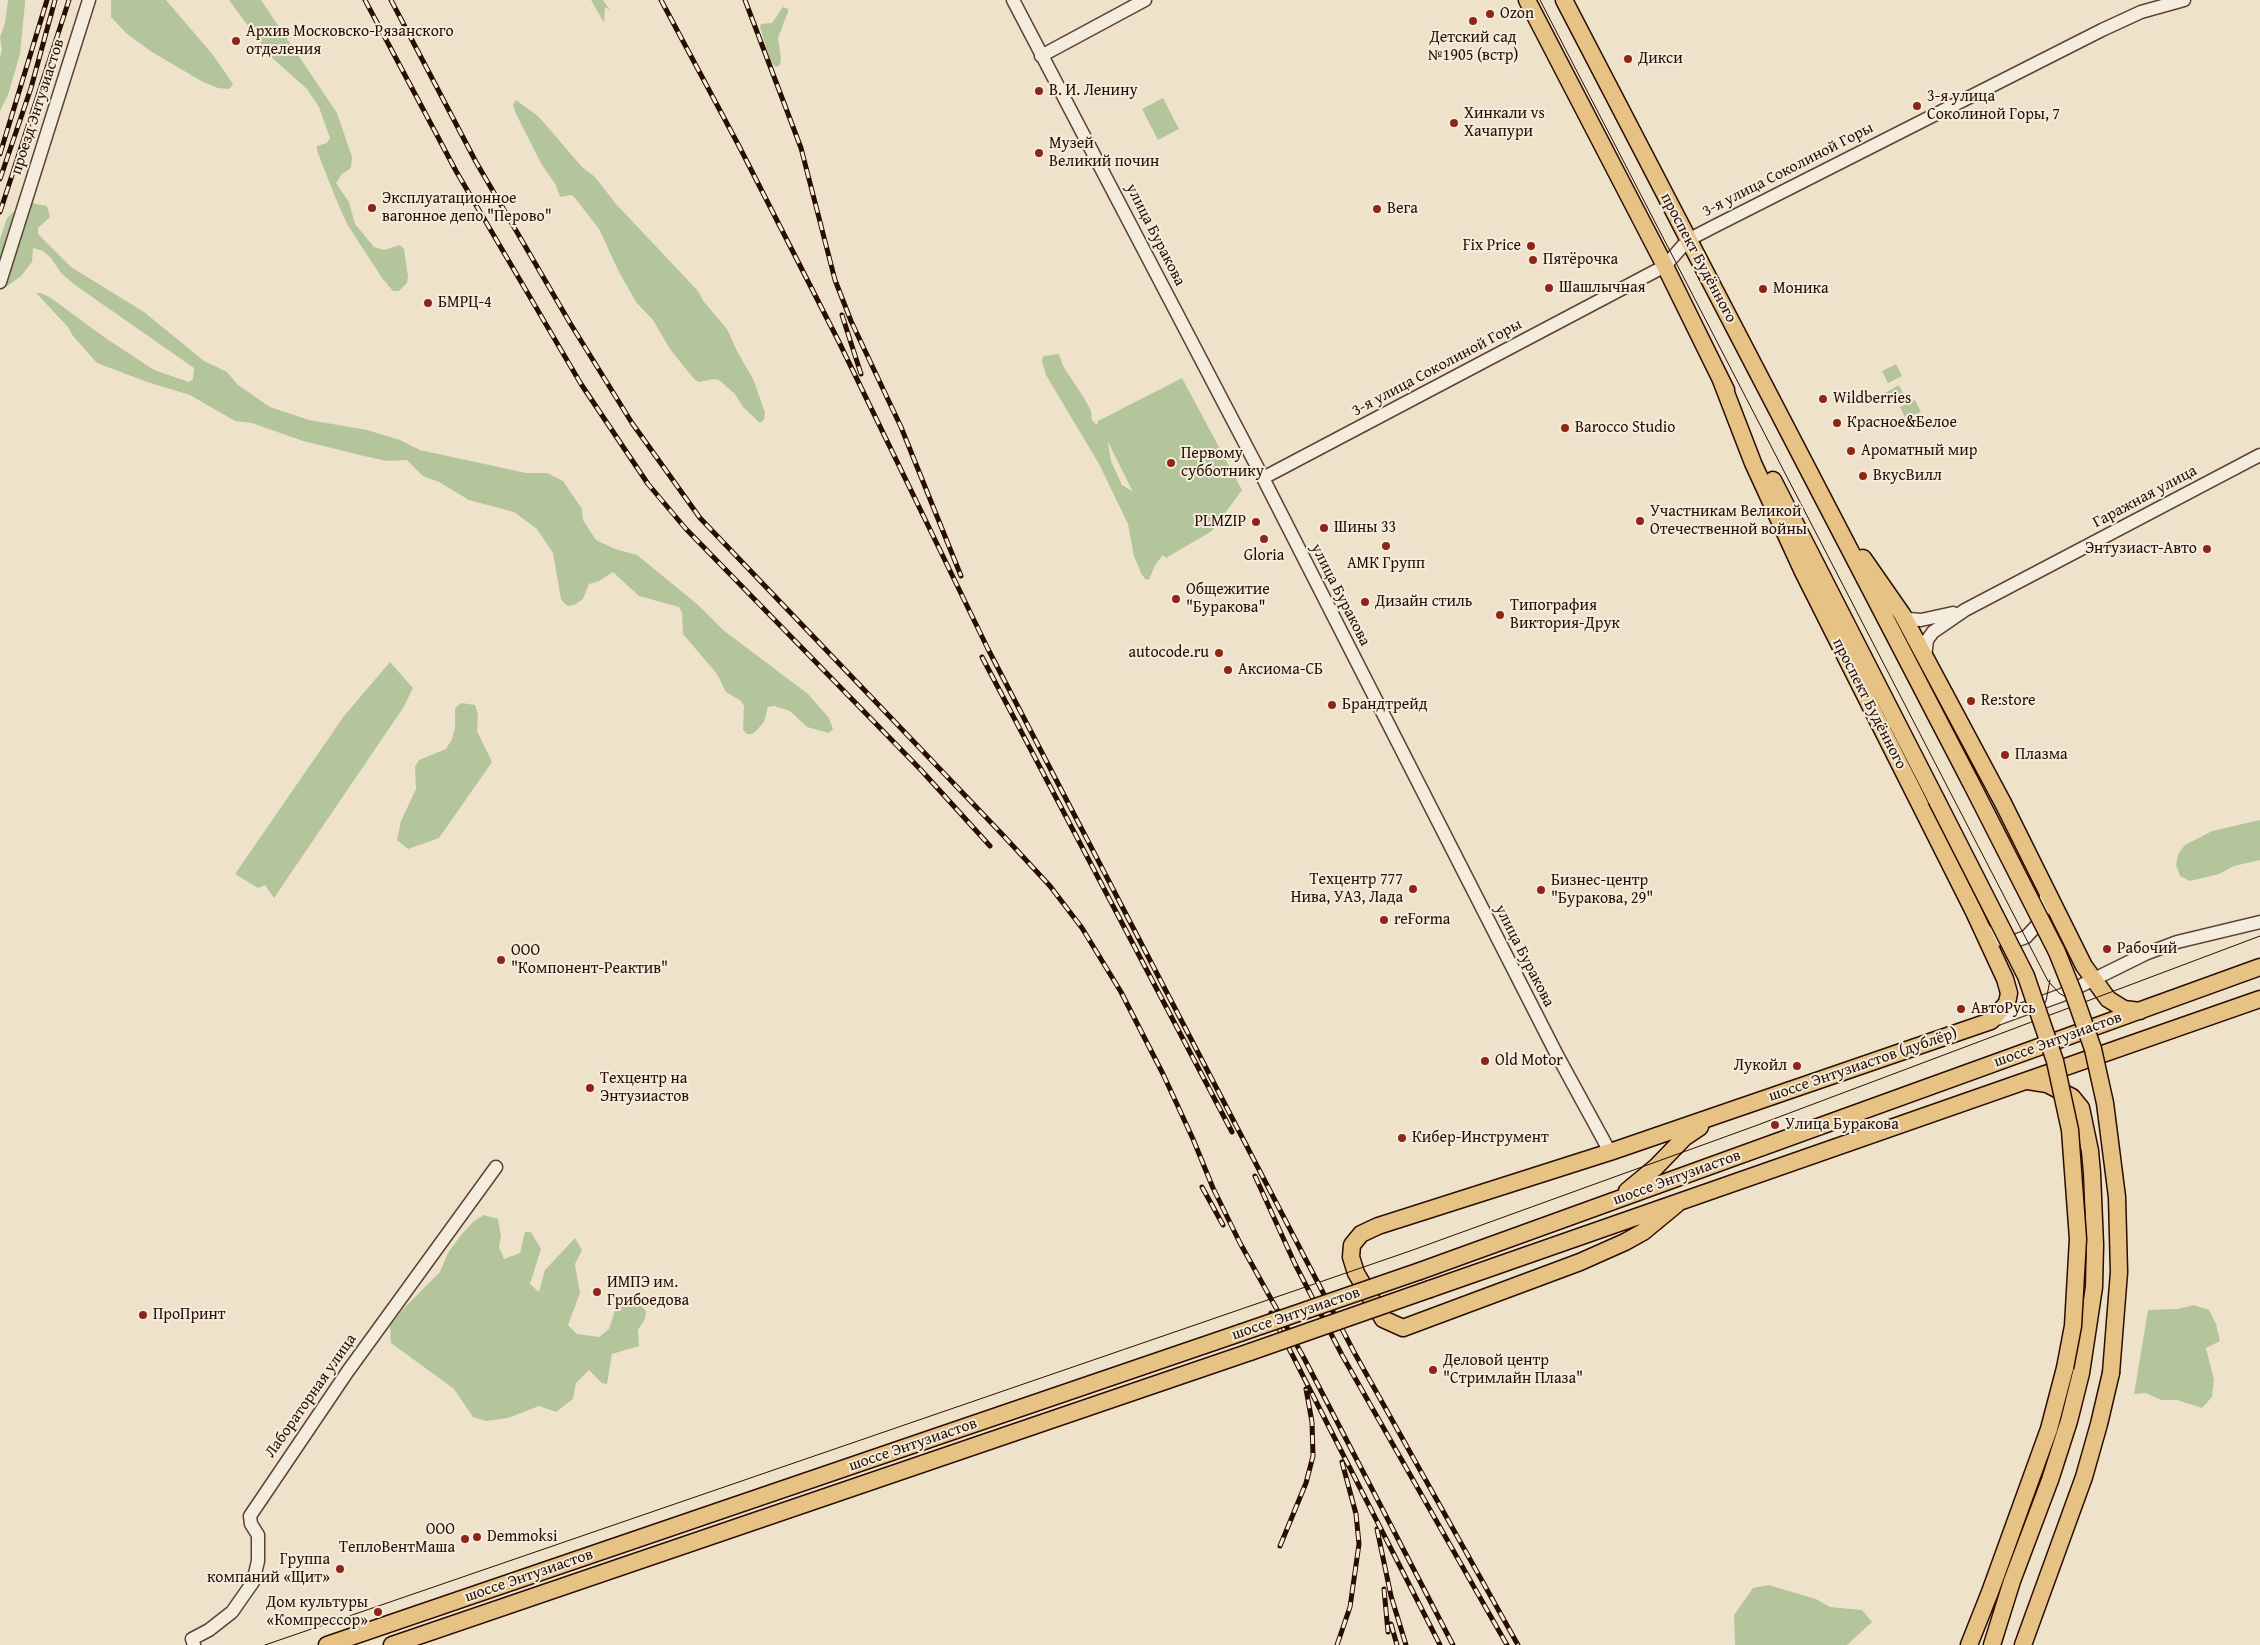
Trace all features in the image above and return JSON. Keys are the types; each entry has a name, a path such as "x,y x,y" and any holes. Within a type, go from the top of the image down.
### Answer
{"main road":[{"name":"проспект Будённого","path":"1526,0 1665,266 1721,380 2026,976 2055,1061 2070,1130 2078,1239 2073,1326 2049,1429 1990,1592"},
{"name":"проспект Будённого","path":"1564,0 1832,515 1879,592 1970,781 2057,952 2093,1049 2105,1103 2117,1197 2119,1272 2111,1373 2084,1477 2023,1645"},
{"name":"проспект Будённого","path":"1721,380 1753,463 1803,572 1980,925 2005,979 2008,993 2007,1003 2002,1011 1991,1021"},
{"name":"проспект Будённого","path":"1879,592 1902,614 2003,803 2093,980 2108,999 2124,1009 2140,1011"},
{"name":"шоссе Энтузиастов","path":"326,1645 1420,1271 2260,967"},
{"name":"шоссе Энтузиастов","path":"392,1645 1250,1352 2260,999"},
{"name":"шоссе Энтузиастов (дублёр)","path":"1718,1115 1991,1021"},
{"path":"1992,1645 2012,1581 2050,1480 2081,1373 2094,1288 2094,1214 2090,1151 2081,1108 2072,1097 2047,1084 2026,1081"},
{"path":"1677,1204 1643,1232 1580,1262 1403,1328 1383,1319 1356,1273 1350,1257 1352,1245 1361,1234 1378,1226 1610,1152 1718,1115"},
{"path":"1603,1204 1636,1186 1684,1137 1718,1115"},
{"path":"1969,1645 1990,1592 2050,1480"}],"street":[{"name":"проезд Энтузиастов","path":"0,282 4,252 89,0"},
{"name":"улица Буракова","path":"1013,0 1263,478 1549,1040 1610,1152"},
{"path":"1041,56 1145,0"},
{"name":"3-я улица Соколиной Горы","path":"1263,478 1665,266 1688,240 2102,30 2141,12 2184,0"},
{"name":"Гаражная улица","path":"1924,658 1927,640 1933,632 1965,610 2260,455"},
{"name":"Гаражная улица","path":"1902,614 1910,619 1927,620 1965,610"},
{"path":"1980,925 1989,934 2002,940 2015,941 2026,937 2041,921 2048,892"},
{"name":"шоссе Энтузиастов (дублёр)","path":"1991,1021 2062,995 2145,954 2177,942 2260,922"},
{"name":"Лабораторная улица","path":"194,1645 192,1639 209,1630 232,1612 253,1582 258,1561 258,1535 250,1516 342,1379 496,1167"}],"green space":[{"path":"8,0 25,0 25,3 20,54 8,95 0,111 0,57 2,50 0,37 5,23"},
{"path":"111,0 166,0 213,55 233,84 229,89 218,88 203,82 152,52 127,34 111,17"},
{"path":"229,0 261,0 337,113 352,157 351,168 342,174 336,183 349,202 355,224 374,247 384,250 400,245 404,249 408,277 407,283 399,291 393,291 382,278 347,224 336,199 317,151 317,146 327,143 330,138 319,107 307,89 270,56"},
{"path":"591,0 603,0 610,10 605,7 604,23"},
{"path":"783,7 788,9 788,12 778,38 781,59 780,65 776,67 770,61 760,27 761,24 772,23"},
{"path":"1163,98 1179,129 1158,140 1142,109"},
{"path":"516,100 539,117 582,167 595,177 616,204 698,291 704,302 727,329 754,381 765,413 764,419 760,423 743,407 735,394 719,380 699,382 694,379 670,349 653,320 636,302 619,272 599,229 575,198 571,195 560,197 556,185 542,165 517,116 513,105"},
{"path":"32,203 47,206 50,217 38,228 38,234 71,267 144,312 204,361 227,372 238,385 270,407 309,420 367,430 400,440 420,450 526,473 547,473 563,481 582,509 583,520 596,540 615,549 637,555 697,604 723,630 808,694 829,718 833,729 829,733 807,727 790,711 774,706 768,707 764,722 756,731 752,734 747,734 743,730 744,706 741,701 726,692 717,674 683,634 682,613 679,607 639,596 613,572 599,581 589,584 583,599 574,605 568,606 561,599 553,553 537,529 514,512 469,500 439,482 423,476 407,460 387,461 364,456 303,441 252,423 235,421 190,395 147,382 97,363 73,336 68,327 36,293 41,293 51,298 104,337 154,370 189,382 193,379 194,368 75,285 61,273 51,258 43,251 33,248 32,262 21,276 6,287 0,288 0,239 7,218 13,212"},
{"path":"1059,354 1063,366 1084,398 1091,411 1092,420 1097,425 1098,421 1182,378 1242,490 1212,531 1166,558 1163,555 1155,565 1149,580 1145,579 1141,573 1134,556 1128,524 1099,464 1046,375 1042,362 1043,356","holes":["1108,442 1132,490 1122,485 1111,461"]},
{"path":"1896,364 1902,376 1888,383 1882,371"},
{"path":"1899,385 1905,397 1891,405 1885,393"},
{"path":"1915,400 1921,412 1906,419 1900,407"},
{"path":"390,662 413,688 403,708 274,898 265,885 258,888 235,874 344,716"},
{"path":"461,703 475,705 478,715 477,731 492,762 439,838 408,849 397,840 401,821 416,789 415,767 419,760 446,749 452,739 455,728 455,708"},
{"path":"2260,820 2260,860 2234,866 2219,874 2190,881 2180,876 2176,865 2178,854 2185,845 2212,831"},
{"path":"484,1215 498,1219 501,1237 499,1247 504,1259 520,1253 525,1232 531,1232 541,1249 530,1284 539,1292 545,1270 575,1238 582,1250 575,1264 580,1293 568,1325 577,1334 599,1337 609,1329 615,1310 635,1300 646,1311 645,1319 638,1330 639,1346 612,1354 607,1384 602,1383 589,1370 576,1383 573,1399 556,1412 539,1406 508,1418 486,1421 473,1417 454,1389 391,1343 390,1325 440,1272 448,1253 461,1235 474,1221"},
{"path":"2194,1305 2209,1310 2216,1324 2220,1341 2206,1348 2214,1380 2212,1397 2202,1408 2177,1400 2161,1400 2146,1393 2134,1394 2148,1310 2178,1309"},
{"path":"1768,1585 1816,1599 1830,1607 1862,1610 1872,1622 1847,1645 1735,1645 1734,1615 1753,1588"}],"tram line":[{"path":"1540,0 2048,981 2059,993 2069,999 2081,1002"},
{"path":"265,1645 1410,1251 1755,1126 2260,936"},
{"path":"2034,1021 2046,1001 2050,980"}],"railway":[{"path":"0,154 47,0"},
{"path":"0,179 31,88 55,0"},
{"path":"0,212 69,0"},
{"path":"365,0 456,171 581,384 648,484 686,529 921,770 990,846"},
{"path":"391,0 476,162 570,323 632,423 700,518 1001,833 1050,886 1082,928 1121,992 1163,1074 1213,1188 1240,1243 1305,1360 1453,1645"},
{"path":"661,0 739,146 839,342 988,649 1305,1258 1354,1352 1518,1645"},
{"path":"745,0 801,148 835,280 851,321 901,427 961,576"},
{"path":"842,315 861,374"},
{"path":"982,657 1232,1132"},
{"path":"1255,1176 1295,1264 1342,1355 1507,1645"},
{"path":"1202,1187 1223,1225"},
{"path":"1271,1313 1440,1645"},
{"path":"1280,1546 1306,1483 1313,1456 1312,1422 1306,1389"},
{"path":"1337,1645 1350,1607 1359,1544 1356,1514 1342,1462"},
{"path":"1377,1529 1391,1596 1406,1645"},
{"path":"1384,1589 1388,1632"},
{"path":"1391,1624 1397,1645"}],"place":[{"name":"Ozon","path":"1490,14"},
{"name":"Детский сад №1905 (встр)","path":"1473,21"},
{"name":"Архив Московско-Рязанского отделения","path":"236,41"},
{"name":"Дикси","path":"1628,59"},
{"name":"В. И. Ленину","path":"1039,91"},
{"name":"3-я улица Соколиной Горы, 7","path":"1917,106"},
{"name":"Хинкали vs Хачапури","path":"1454,123"},
{"name":"Музей Великий почин","path":"1039,153"},
{"name":"Эксплуатационное вагонное депо \"Перово\"","path":"372,208"},
{"name":"Вега","path":"1377,209"},
{"name":"Fix Price","path":"1531,246"},
{"name":"Пятёрочка","path":"1533,260"},
{"name":"Шашлычная","path":"1549,288"},
{"name":"Моника","path":"1763,289"},
{"name":"БМРЦ-4","path":"428,303"},
{"name":"Wildberries","path":"1823,399"},
{"name":"Красное&Белое","path":"1837,423"},
{"name":"Barocco Studio","path":"1565,428"},
{"name":"Ароматный мир","path":"1851,451"},
{"name":"Первому субботнику","path":"1171,463"},
{"name":"ВкусВилл","path":"1863,476"},
{"name":"Участникам Великой Отечественной войны","path":"1640,521"},
{"name":"PLMZIP","path":"1256,522"},
{"name":"Шины 33","path":"1324,528"},
{"name":"Gloria","path":"1264,539"},
{"name":"АМК Групп","path":"1386,546"},
{"name":"Энтузиаст-Авто","path":"2207,549"},
{"name":"Общежитие \"Буракова\"","path":"1176,599"},
{"name":"Дизайн стиль","path":"1365,602"},
{"name":"Типография Виктория-Друк","path":"1500,615"},
{"name":"autocode.ru","path":"1219,653"},
{"name":"Аксиома-СБ","path":"1228,670"},
{"name":"Re:store","path":"1971,701"},
{"name":"Брандтрейд","path":"1332,705"},
{"name":"Плазма","path":"2005,755"},
{"name":"Техцентр 777 Нива, УАЗ, Лада","path":"1413,889"},
{"name":"Бизнес-центр \"Буракова, 29\"","path":"1541,890"},
{"name":"reForma","path":"1384,920"},
{"name":"Рабочий","path":"2107,949"},
{"name":"ООО \"Компонент-Реактив\"","path":"501,960"},
{"name":"АвтоРусь","path":"1961,1009"},
{"name":"Old Motor","path":"1485,1061"},
{"name":"Лукойл","path":"1797,1066"},
{"name":"Техцентр на Энтузиастов","path":"590,1088"},
{"name":"Улица Буракова","path":"1775,1125"},
{"name":"Кибер-Инструмент","path":"1402,1138"},
{"name":"ИМПЭ им. Грибоедова","path":"597,1292"},
{"name":"ПроПринт","path":"143,1315"},
{"name":"Деловой центр \"Стримлайн Плаза\"","path":"1433,1370"},
{"name":"Demmoksi","path":"477,1537"},
{"name":"ООО ТеплоВентМаша","path":"465,1539"},
{"name":"Группа компаний «Щит»","path":"340,1569"},
{"name":"Дом культуры «Компрессор»","path":"378,1612"}]}
